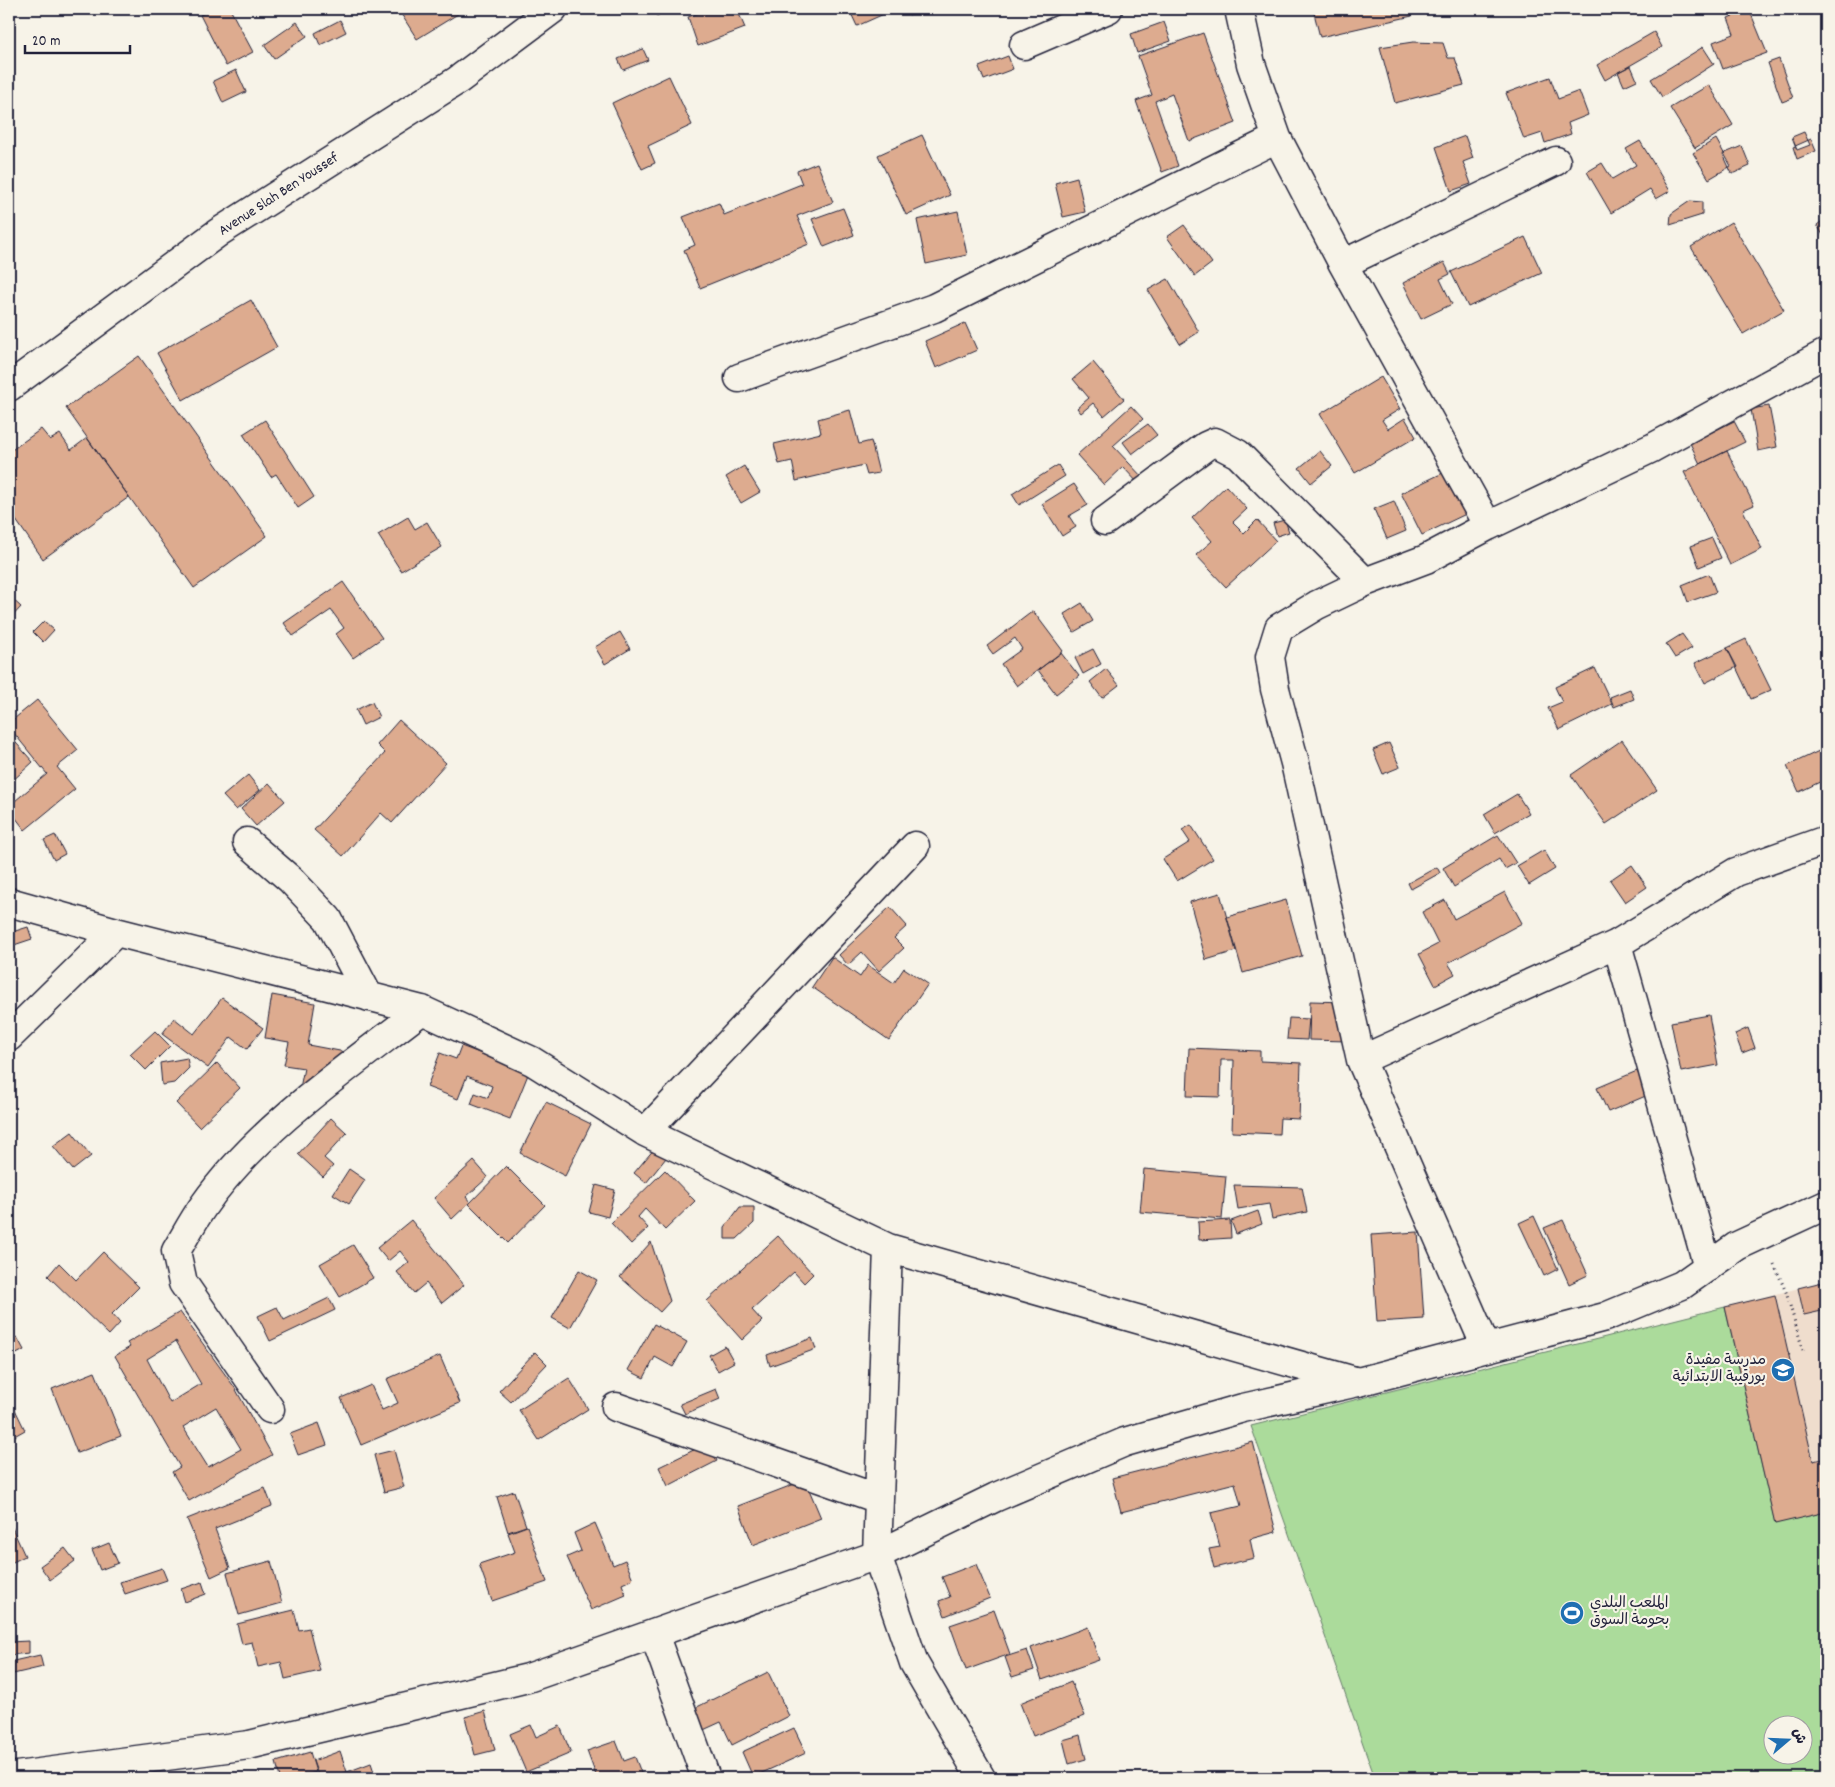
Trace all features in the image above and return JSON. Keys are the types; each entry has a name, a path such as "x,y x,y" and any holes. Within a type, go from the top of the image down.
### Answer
{"street":[{"name":"Avenue Slah Ben Youssef","path":"9,387 219,232 458,80 553,9"},
{"path":"1024,45 1108,9"},
{"path":"1239,9 1251,64 1277,138 1343,264 1488,526"},
{"path":"739,378 934,308 1277,138"},
{"path":"1343,264 1556,161"},
{"path":"1486,1348 1361,1060 1297,773 1275,689 1270,657 1279,628 1317,605 1365,582 1426,559 1488,526 1652,448 1826,353"},
{"path":"1106,521 1206,446 1215,442 1238,454 1365,582"},
{"path":"1361,1060 1617,944 1736,872 1826,840"},
{"path":"247,842 291,880 328,919 369,997"},
{"path":"645,1132 915,846"},
{"path":"9,902 116,932 422,1010 532,1061 645,1132 888,1248 1358,1382"},
{"path":"9,1037 116,932"},
{"path":"1617,944 1708,1267"},
{"path":"270,1409 183,1283 176,1251 204,1204 248,1153 316,1092 422,1010"},
{"path":"9,1776 249,1745 528,1678 877,1555 996,1497 1125,1442 1243,1408 1358,1382 1605,1318 1682,1285 1737,1246 1826,1205"},
{"path":"888,1248 877,1555 914,1663 981,1778"},
{"path":"616,1407 879,1499"},
{"path":"654,1634 706,1778"}],"path":[{"path":"1762,1233 1786,1292 1803,1350"}],"shaded area":[{"name":"مدرسة مفيدة بورقيبة الابتدائية","path":"1826,1281 1826,1512 1775,1524 1725,1307"}],"green space":[{"name":"الملعب البلدي بحومة السوق","path":"1725,1307 1775,1523 1826,1512 1826,1778 1375,1778 1251,1426"}],"building":[{"path":"213,9 230,9 253,52 226,66 200,15"},
{"path":"398,9 466,9 417,39"},
{"path":"652,9 667,9 657,16"},
{"path":"710,9 737,9 745,28 698,46 688,17"},
{"path":"849,9 895,9 857,26"},
{"path":"906,9 923,9 909,15"},
{"path":"1313,9 1410,9 1412,16 1320,37"},
{"path":"1749,9 1767,53 1723,69 1713,42 1734,34 1728,18"},
{"path":"340,20 346,32 320,45 315,33"},
{"path":"297,22 307,36 274,59 264,45"},
{"path":"1164,22 1171,41 1137,53 1131,34"},
{"path":"1654,32 1662,47 1605,80 1597,65"},
{"path":"1203,33 1236,123 1189,141 1172,94 1155,101 1178,166 1162,172 1136,101 1152,95 1138,56"},
{"path":"1413,42 1443,43 1448,58 1455,58 1464,85 1395,103 1380,47"},
{"path":"1703,47 1714,64 1662,97 1651,79"},
{"path":"643,49 648,60 623,70 618,59"},
{"path":"1008,56 1013,69 984,80 979,67"},
{"path":"1779,59 1793,98 1782,102 1768,63"},
{"path":"1631,66 1637,80 1624,86 1618,72"},
{"path":"236,70 246,92 223,103 213,81"},
{"path":"669,76 692,125 648,146 655,163 642,169 612,103"},
{"path":"1550,77 1558,99 1579,91 1588,115 1568,123 1571,134 1545,143 1542,133 1524,139 1506,93"},
{"path":"1709,85 1733,125 1695,148 1670,108"},
{"path":"1804,132 1810,145 1797,150 1792,137"},
{"path":"922,135 950,195 906,215 878,155"},
{"path":"1465,136 1473,158 1463,162 1471,184 1451,191 1436,147"},
{"path":"1716,139 1731,166 1709,179 1693,153"},
{"path":"1811,139 1816,151 1797,159 1793,147"},
{"path":"1640,141 1670,191 1656,199 1650,189 1611,213 1587,172 1602,163 1612,179 1636,165 1626,149"},
{"path":"1742,146 1750,166 1732,174 1723,154"},
{"path":"817,163 833,202 797,216 809,244 700,288 684,250 695,245 683,217 719,203 724,215 802,184 797,171"},
{"path":"1077,177 1085,212 1063,217 1055,183"},
{"path":"1690,201 1702,202 1702,215 1670,225 1671,214"},
{"path":"843,208 854,235 824,247 812,219"},
{"path":"958,211 967,255 926,264 917,220"},
{"path":"1826,218 1826,240 1817,225"},
{"path":"1731,222 1784,310 1743,334 1691,247"},
{"path":"1184,225 1212,263 1195,276 1167,237"},
{"path":"1525,237 1542,273 1468,307 1451,272"},
{"path":"1444,262 1450,274 1440,279 1452,304 1421,319 1403,283"},
{"path":"1168,279 1199,332 1180,344 1148,290"},
{"path":"251,300 277,347 183,400 157,353"},
{"path":"965,323 977,350 936,368 925,341"},
{"path":"139,356 267,536 194,588 66,408"},
{"path":"1093,362 1124,399 1104,416 1093,403 1081,413 1077,408 1089,398 1073,379"},
{"path":"1381,377 1400,409 1382,420 1388,429 1405,418 1416,437 1355,473 1320,414"},
{"path":"1131,406 1143,419 1113,446 1144,479 1139,484 1123,467 1104,485 1077,455"},
{"path":"1769,406 1777,447 1758,451 1751,409"},
{"path":"850,410 859,444 871,441 879,473 867,475 864,465 796,481 792,461 779,464 774,444 821,433 818,419"},
{"path":"265,420 314,497 298,508 276,474 271,477 243,434"},
{"path":"1734,421 1745,442 1700,464 1690,443"},
{"path":"1148,424 1157,435 1132,454 1123,442"},
{"path":"41,429 50,440 60,434 71,450 87,438 129,497 43,559 9,510 9,452"},
{"path":"1320,451 1332,466 1311,483 1299,468"},
{"path":"1727,451 1754,505 1743,510 1762,549 1730,565 1684,472"},
{"path":"1058,465 1065,476 1019,505 1012,494"},
{"path":"744,466 760,492 741,503 726,477"},
{"path":"1447,471 1468,513 1422,535 1401,493"},
{"path":"1074,484 1088,505 1069,516 1076,527 1062,536 1042,504"},
{"path":"1226,486 1247,509 1233,522 1244,533 1257,520 1276,541 1226,587 1196,555 1212,541 1192,518"},
{"path":"1394,501 1406,531 1387,539 1374,509"},
{"path":"408,517 415,529 427,522 442,547 401,571 378,535"},
{"path":"1285,520 1289,532 1277,536 1273,523"},
{"path":"1712,538 1721,558 1699,567 1691,546"},
{"path":"1709,574 1716,592 1688,602 1682,585"},
{"path":"343,582 382,638 353,658 336,634 344,628 331,610 293,636 284,623"},
{"path":"9,596 21,607 9,620"},
{"path":"1082,603 1093,621 1074,632 1064,614"},
{"path":"1033,611 1063,651 1017,686 1001,664 1022,649 1015,638 993,654 987,646"},
{"path":"44,621 54,630 43,642 33,632"},
{"path":"620,632 630,649 605,664 595,647"},
{"path":"1682,634 1692,648 1675,658 1666,644"},
{"path":"1746,639 1771,690 1751,699 1727,648"},
{"path":"1727,648 1737,667 1705,683 1695,663"},
{"path":"1093,649 1101,664 1083,674 1075,658"},
{"path":"1061,653 1079,676 1056,694 1038,670"},
{"path":"1595,668 1612,704 1559,730 1548,708 1562,702 1555,687"},
{"path":"1106,669 1119,685 1102,698 1090,682"},
{"path":"1630,689 1634,699 1614,707 1610,697"},
{"path":"37,700 78,750 57,767 75,789 25,830 9,809 9,806 47,774 9,727 9,723"},
{"path":"372,702 379,717 363,725 356,710"},
{"path":"399,720 446,763 392,823 381,813 343,856 314,830 385,753 377,745"},
{"path":"9,735 33,762 10,783 9,782"},
{"path":"1622,740 1657,790 1606,824 1571,775"},
{"path":"1389,743 1400,767 1383,774 1373,750"},
{"path":"1819,751 1826,766 1826,779 1799,792 1787,766"},
{"path":"248,775 260,790 236,810 223,796"},
{"path":"269,783 285,801 256,826 241,809"},
{"path":"1517,794 1529,813 1495,833 1484,814"},
{"path":"1191,825 1213,859 1177,881 1163,859 1190,842 1182,830"},
{"path":"55,835 65,854 54,860 44,840"},
{"path":"1498,835 1516,863 1505,869 1499,859 1454,887 1443,868"},
{"path":"1544,850 1555,869 1529,885 1517,866"},
{"path":"1632,865 1647,887 1625,902 1610,880"},
{"path":"1437,867 1440,873 1411,889 1408,883"},
{"path":"1505,892 1522,923 1448,963 1455,974 1435,985 1419,954 1438,944 1422,912 1445,900 1454,919"},
{"path":"1220,893 1236,951 1206,960 1190,902"},
{"path":"1286,900 1302,956 1243,973 1227,917"},
{"path":"890,907 907,926 894,938 904,948 879,971 862,952 848,965 839,955"},
{"path":"28,927 32,939 14,945 9,933"},
{"path":"832,957 860,977 868,965 894,983 904,968 928,984 889,1040 812,987"},
{"path":"272,995 315,1003 308,1045 345,1052 299,1093 304,1068 284,1065 289,1042 265,1038"},
{"path":"222,998 263,1028 247,1049 231,1037 208,1068 162,1034 174,1018 194,1034"},
{"path":"1310,1001 1347,1002 1347,1041 1309,1040"},
{"path":"1709,1015 1718,1065 1681,1072 1671,1022"},
{"path":"1289,1018 1309,1019 1307,1040 1287,1039"},
{"path":"1748,1028 1755,1048 1742,1053 1735,1034"},
{"path":"155,1031 170,1046 146,1070 130,1054"},
{"path":"461,1046 529,1072 510,1119 471,1104 475,1093 488,1098 492,1086 467,1076 458,1099 427,1087 440,1053 456,1059"},
{"path":"1189,1048 1260,1051 1260,1061 1301,1063 1299,1119 1280,1118 1279,1134 1232,1132 1234,1060 1221,1060 1220,1097 1187,1096"},
{"path":"187,1058 189,1068 174,1083 162,1085 160,1063"},
{"path":"217,1063 240,1088 199,1127 176,1103"},
{"path":"1637,1071 1648,1095 1608,1112 1597,1088"},
{"path":"546,1102 591,1124 565,1176 520,1153"},
{"path":"331,1118 347,1133 324,1158 333,1166 323,1177 298,1154"},
{"path":"72,1132 91,1156 73,1170 53,1146"},
{"path":"655,1148 666,1158 646,1183 634,1173"},
{"path":"474,1161 488,1177 466,1197 470,1202 452,1219 434,1198"},
{"path":"506,1166 545,1205 508,1243 469,1204"},
{"path":"349,1169 365,1180 349,1204 333,1194"},
{"path":"1144,1169 1226,1176 1222,1219 1140,1212"},
{"path":"665,1170 695,1201 665,1230 645,1209 638,1217 648,1228 631,1244 611,1223"},
{"path":"596,1185 615,1190 608,1217 589,1212"},
{"path":"1234,1185 1302,1187 1307,1212 1272,1219 1269,1204 1238,1209"},
{"path":"740,1207 754,1207 754,1223 737,1239 725,1239 725,1227"},
{"path":"1258,1211 1262,1224 1236,1234 1231,1221"},
{"path":"1534,1216 1558,1269 1544,1276 1519,1223"},
{"path":"411,1220 464,1285 442,1303 426,1283 414,1293 397,1272 409,1262 400,1251 388,1261 377,1248"},
{"path":"1230,1220 1231,1238 1199,1240 1198,1222"},
{"path":"1563,1220 1588,1275 1569,1284 1544,1228"},
{"path":"1418,1232 1424,1319 1377,1322 1371,1235"},
{"path":"778,1236 813,1274 804,1283 794,1272 752,1310 762,1321 742,1340 707,1301"},
{"path":"651,1242 670,1301 660,1312 620,1277"},
{"path":"353,1245 373,1278 340,1297 320,1264"},
{"path":"103,1252 139,1287 112,1314 120,1323 109,1335 48,1276 59,1263 76,1280"},
{"path":"579,1270 597,1280 570,1328 552,1318"},
{"path":"1826,1281 1826,1310 1804,1315 1798,1288"},
{"name":"مدرسة مفيدة بورقيبة الابتدائية","path":"1775,1295 1813,1461 1826,1458 1826,1512 1775,1524 1725,1307"},
{"path":"329,1298 335,1310 270,1341 258,1316 277,1307 284,1320"},
{"path":"180,1312 235,1388 272,1455 189,1501 172,1472 180,1467 115,1356 130,1347 127,1343","holes":["176,1341 201,1384 170,1403 147,1359","216,1407 241,1449 208,1467 183,1427"]},
{"path":"654,1324 687,1342 673,1367 655,1357 644,1378 628,1370"},
{"path":"17,1337 24,1350 9,1358 9,1341"},
{"path":"812,1338 816,1349 770,1366 767,1355"},
{"path":"725,1346 734,1362 718,1371 709,1355"},
{"path":"535,1352 547,1364 511,1402 499,1391"},
{"path":"440,1356 460,1403 361,1445 341,1398 371,1385 382,1410 398,1403 387,1379"},
{"path":"95,1372 121,1436 77,1453 52,1389"},
{"path":"569,1378 588,1409 539,1440 519,1410"},
{"path":"716,1389 720,1399 685,1414 680,1404"},
{"path":"9,1397 25,1430 9,1439"},
{"path":"319,1423 327,1445 298,1455 290,1434"},
{"path":"1253,1442 1276,1532 1250,1539 1254,1558 1214,1568 1209,1549 1220,1547 1211,1513 1241,1506 1235,1483 1121,1512 1112,1478"},
{"path":"708,1443 717,1461 668,1486 659,1467"},
{"path":"394,1450 404,1487 384,1492 374,1455"},
{"path":"805,1480 821,1518 753,1545 738,1506"},
{"path":"265,1488 272,1506 215,1529 230,1568 211,1577 187,1519"},
{"path":"514,1491 526,1526 508,1532 497,1497"},
{"path":"9,1521 25,1556 9,1564"},
{"path":"595,1523 613,1565 625,1560 633,1579 622,1584 626,1595 591,1610 567,1557 581,1551 574,1533"},
{"path":"527,1526 547,1582 492,1601 479,1564 515,1552 508,1533"},
{"path":"109,1543 118,1563 100,1570 92,1550"},
{"path":"65,1548 75,1561 50,1580 40,1566"},
{"path":"271,1561 282,1603 239,1615 227,1573"},
{"path":"976,1564 990,1598 945,1616 939,1601 950,1597 942,1577"},
{"path":"162,1568 167,1580 125,1594 120,1582"},
{"path":"202,1582 206,1594 185,1602 181,1589"},
{"path":"294,1610 299,1630 309,1628 320,1671 285,1679 281,1662 258,1667 252,1642 242,1644 237,1624"},
{"path":"994,1610 1010,1654 966,1670 950,1625"},
{"path":"1088,1627 1099,1660 1042,1680 1031,1648"},
{"path":"29,1641 29,1653 9,1655 9,1642"},
{"path":"1027,1650 1034,1670 1012,1677 1005,1657"},
{"path":"40,1655 43,1667 9,1675 9,1662"},
{"path":"768,1672 789,1716 732,1745 721,1722 699,1732 689,1711"},
{"path":"1071,1682 1085,1716 1033,1736 1020,1703"},
{"path":"485,1711 495,1750 475,1755 465,1717"},
{"path":"531,1725 536,1737 560,1726 571,1753 526,1772 510,1734"},
{"path":"794,1728 806,1753 753,1777 742,1752"},
{"path":"1080,1735 1086,1759 1069,1764 1063,1740"},
{"path":"616,1741 624,1761 635,1757 643,1778 597,1778 587,1751"},
{"path":"340,1751 347,1772 331,1778 319,1778 313,1761"},
{"path":"310,1752 316,1772 294,1778 280,1778 276,1762"},
{"path":"371,1763 376,1778 331,1778"}],"place":[{"name":"مدرسة مفيدة بورقيبة الابتدائية","path":"1783,1370"},
{"name":"الملعب البلدي بحومة السوق","path":"1572,1613"}]}
